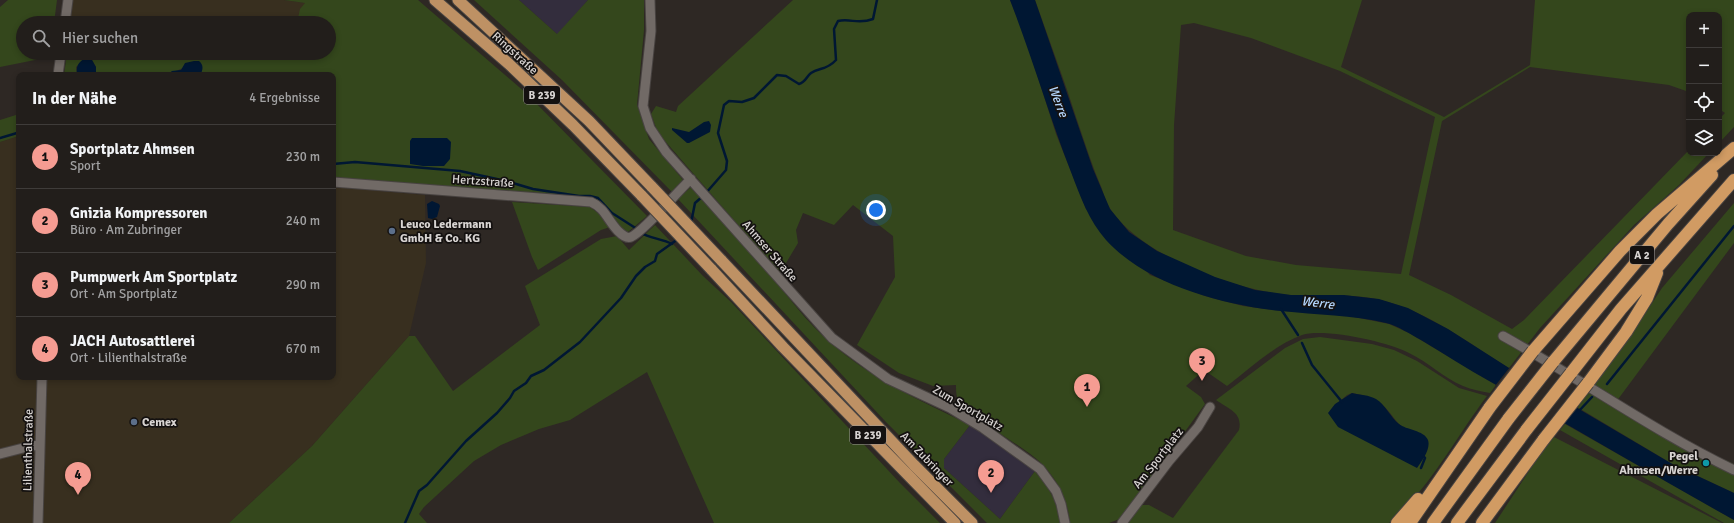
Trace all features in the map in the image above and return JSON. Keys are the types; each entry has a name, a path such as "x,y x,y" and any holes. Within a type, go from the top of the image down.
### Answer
{"highway":[{"name":"Ringstraße","path":"435,0 562,114 642,196 783,347"},
{"name":"Ringstraße","path":"458,0 589,121 798,342"},
{"path":"1410,523 1490,407 1533,351 1620,251 1656,214 1734,149"},
{"name":"A 2","path":"1433,523 1509,418 1553,362 1668,224 1734,149"},
{"name":"A 2","path":"1457,523 1527,429 1621,309 1734,180"},
{"path":"1482,523 1626,332 1644,304 1660,266"},
{"name":"Am Zubringer","path":"798,342 914,465 972,523"},
{"name":"Am Zubringer","path":"783,347 955,523"},
{"path":"1397,523 1426,490 1437,482"}],"street":[{"path":"66,16 68,0"},
{"name":"Ahmser Straße","path":"650,0 651,30 643,106 650,128 666,152 832,338"},
{"path":"58,72 60,60"},
{"name":"Hertzstraße","path":"336,182 591,202 602,209 618,231 626,237 633,236 693,181"},
{"path":"1503,336 1540,357 1607,400 1693,450 1734,470"},
{"name":"Zum Sportplatz","path":"832,338 888,379 950,408 983,428 1040,469 1056,491 1061,504 1065,523"},
{"name":"Lilienthalstraße","path":"38,523 42,380"},
{"name":"Am Sportplatz","path":"1122,523 1169,460 1198,427 1210,407"},
{"path":"0,454 40,445"}],"shaded area":[{"path":"73,0 284,0 306,3 305,16 71,16"},
{"path":"519,0 588,0 558,35"},
{"path":"16,137 16,380 336,380 336,187 425,195 426,263 409,336 312,446 229,523 0,523 0,142"},
{"path":"970,425 1035,471 1000,519 944,468 944,459"}],"green space":[{"path":"8,0 57,0 55,16 16,16 16,60 35,60 0,67 0,7"},
{"path":"284,0 418,0 526,93 647,216 628,232 622,229 606,207 595,199 336,177 336,72 200,72 199,61 174,72 96,72 96,67 92,60 336,60 336,16 298,16 300,9 305,3"},
{"path":"474,0 519,0 557,34 588,0 644,0 644,30 637,105 649,139 683,180 672,192 562,80"},
{"path":"793,0 1010,0 1026,40 1056,134 1086,209 1150,275 1205,296 1243,306 1282,311 1339,314 1389,324 1409,333 1496,385 1490,393 1466,387 1449,379 1409,353 1372,341 1356,337 1325,333 1302,335 1272,351 1227,386 1204,370 1186,386 1201,397 1205,404 1122,518 1109,523 1070,523 1064,498 1052,476 1041,463 1022,448 984,423 963,405 957,397 956,385 933,386 899,373 857,345 895,277 893,236 853,205 834,225 803,213 796,230 798,243 780,273 658,133 651,114 656,106 676,112 678,106"},
{"path":"1035,0 1362,0 1341,67 1444,117 1530,65 1535,0 1734,0 1734,127 1722,140 1722,116 1725,113 1722,111 1722,12 1686,12 1686,91 1669,85 1530,67 1442,121 1409,275 1451,295 1512,329 1524,320 1686,153 1686,156 1706,156 1679,185 1634,225 1540,328 1509,368 1447,329 1398,305 1369,298 1347,296 1301,296 1268,292 1218,278 1192,268 1167,256 1144,242 1125,227 1107,203","holes":["1194,23 1251,38 1340,71 1435,117 1401,274 1296,265 1246,256 1173,230 1174,125 1181,25"]},
{"path":"66,60 84,60 76,67 77,72 64,72"},
{"path":"16,115 16,137 0,142 0,120"},
{"path":"691,187 759,261 805,317 830,342 862,367 879,378 915,398 970,425 944,459 944,468 1000,519 1035,471 1052,495 1059,515 1060,523 987,523 886,422 678,199"},
{"path":"512,202 590,207 598,213 610,227 601,230 538,270"},
{"path":"1734,203 1734,243 1616,402 1708,452 1734,464 1734,493 1674,465 1577,407 1623,347 1662,288"},
{"path":"655,225 703,276 731,302 900,483 940,523 714,523 647,372 570,420 539,429 501,445 474,461 424,507 419,514 427,523 229,523 312,446 409,336 415,336 453,391 540,325 525,286 601,239 617,236 629,250"},
{"path":"1320,337 1372,344 1394,350 1417,361 1459,388 1487,396 1417,495 1389,523 1127,523 1140,505 1149,505 1173,518 1239,430 1240,424 1237,415 1216,400 1285,348 1303,339","holes":["1352,393 1378,401 1403,427 1333,407 1347,395"]},
{"path":"1565,424 1734,520 1734,523 1724,523 1560,430"},
{"path":"1554,437 1722,523 1495,523 1537,459"}],"water":[{"name":"Werre","path":"1010,0 1035,0 1093,169 1110,209 1129,232 1157,251 1215,277 1255,290 1291,295 1344,295 1379,299 1408,308 1448,329 1509,368 1674,465 1734,493 1734,520 1395,326 1360,318 1259,308 1211,298 1164,281 1142,269 1123,256 1100,233 1082,199 1063,151"},
{"path":"92,60 96,67 96,72 77,72 78,65 81,61"},
{"path":"199,61 202,64 201,72 171,72 181,70 185,63"},
{"path":"709,121 711,125 710,132 689,143 687,143 672,130 672,128 689,132 704,122"},
{"path":"412,138 447,138 451,142 450,159 444,166 423,166 410,164 410,141"},
{"path":"432,201 440,206 437,217 432,219 428,218 427,204"},
{"path":"1352,393 1376,399 1383,404 1399,424 1419,432 1426,437 1429,444 1426,455 1417,468 1338,427 1328,413 1335,404"}],"pier":[{"path":"1510,367 1579,406 1563,425 1495,386"}],"waterway":[{"path":"706,193 726,170 727,161 718,133 724,105 729,101 742,102 754,98 777,75 786,76 799,84 814,71 829,66 836,60 834,29 838,21 868,21 873,19 877,0"},
{"path":"0,138 16,133"},
{"path":"336,164 355,162 460,171 506,181 533,189 579,196 590,196 598,198 612,213 637,229"},
{"path":"691,223 695,203 703,196"},
{"path":"1607,384 1734,226"},
{"path":"641,233 672,244"},
{"path":"405,523 419,491 427,485 466,441 497,413 514,391 526,383 531,376 544,370 580,342 621,298 636,276 645,267 655,261 657,254 678,239"},
{"path":"1281,309 1298,335"},
{"path":"1302,343 1312,365 1342,402"},
{"path":"1578,412 1592,397"},
{"path":"1421,468 1425,458 1422,455"}],"place":[{"name":"Leuco Ledermann GmbH & Co. KG","path":"392,231"},
{"name":"Pumpwerk Am Sportplatz","path":"1202,381"},
{"name":"Sportplatz Ahmsen","path":"1087,407"},
{"name":"Cemex","path":"134,422"},
{"name":"Pegel Ahmsen/Werre","path":"1706,463"},
{"name":"Gnizia Kompressoren","path":"991,493"},
{"name":"JACH Autosattlerei","path":"78,495"}]}
